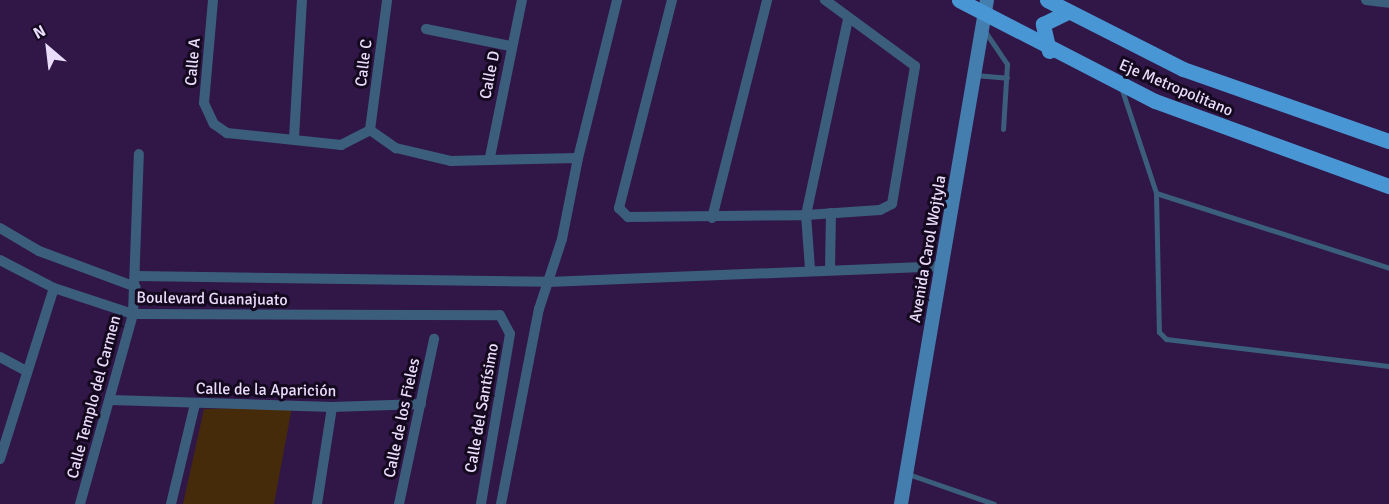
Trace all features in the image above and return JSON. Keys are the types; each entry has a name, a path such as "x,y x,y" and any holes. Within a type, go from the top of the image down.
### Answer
{"main road":[{"name":"Eje Metropolitano","path":"959,0 984,22 1121,85 1262,144 1389,186"},
{"name":"Eje Metropolitano","path":"1047,0 1183,69 1389,141"},
{"path":"1049,51 1043,24 1068,12"}],"street":[{"name":"Calle A","path":"213,0 204,103 214,124 227,133 294,138"},
{"path":"302,0 294,138 341,145 370,130 396,148 451,161 490,157 553,161 578,158"},
{"name":"Calle C","path":"370,130 387,0"},
{"name":"Calle D","path":"490,157 510,46 522,0"},
{"path":"501,504 548,282 617,0"},
{"path":"672,0 619,208 628,217 712,218 806,215 892,204 916,78 915,66 905,55 848,19 825,0"},
{"path":"712,218 767,0"},
{"name":"Avenida Carol Wojtyla","path":"901,504 987,0"},
{"path":"1366,0 1389,3"},
{"path":"810,269 806,215 848,19"},
{"path":"426,29 510,46"},
{"name":"Calle Templo del Carmen","path":"80,504 111,400 133,314 139,154"},
{"path":"830,269 831,213"},
{"name":"Boulevard Guanajuato","path":"0,228 39,251 135,288"},
{"name":"Boulevard Guanajuato","path":"0,260 54,288 133,314 434,317"},
{"path":"136,276 548,282 810,269 942,266"},
{"path":"0,459 54,288"},
{"name":"Calle del Santísimo","path":"434,317 488,311 507,323 510,334 481,504"},
{"name":"Calle de los Fieles","path":"399,504 434,339"},
{"path":"0,357 26,371"},
{"name":"Calle de la Aparición","path":"111,400 332,407 421,404"},
{"path":"171,504 195,404"},
{"path":"317,504 332,407"}],"lane":[{"path":"984,22 1004,56 1007,78 1003,129"},
{"path":"975,75 1007,78"},
{"path":"1121,85 1156,193 1157,323 1166,339 1389,366"},
{"path":"1156,193 1389,268"},
{"path":"907,473 994,504"}],"shaded area":[{"path":"292,407 274,504 183,504 204,409"}]}
